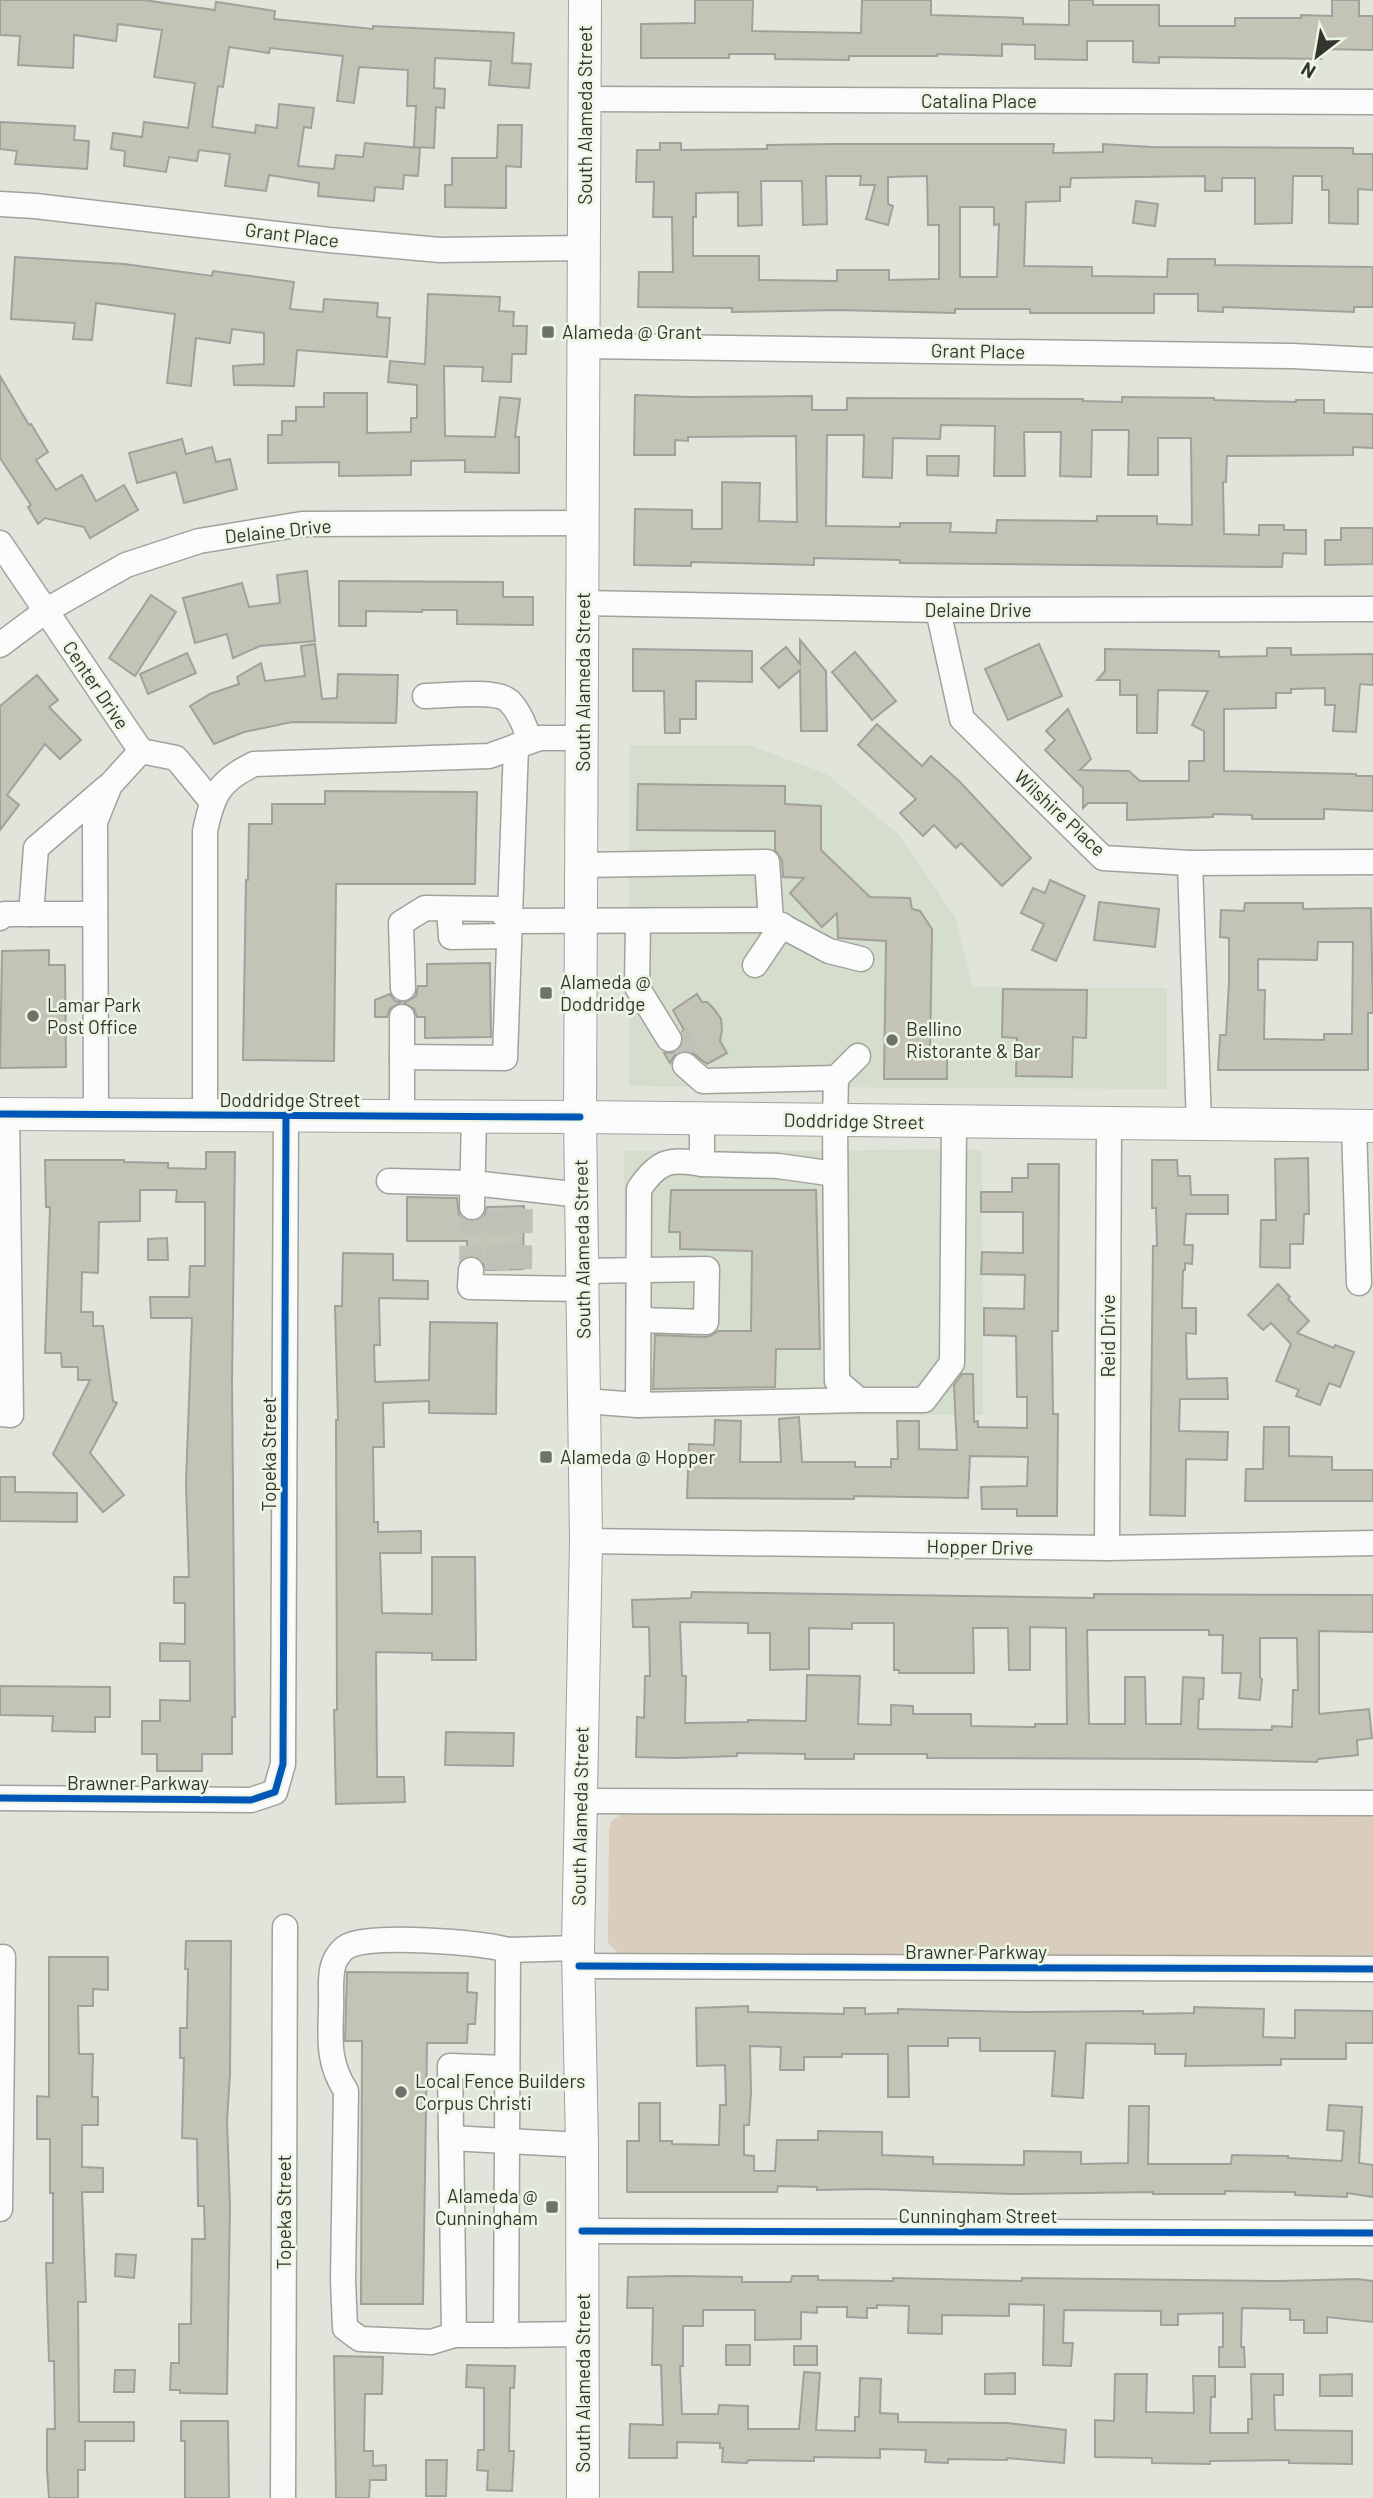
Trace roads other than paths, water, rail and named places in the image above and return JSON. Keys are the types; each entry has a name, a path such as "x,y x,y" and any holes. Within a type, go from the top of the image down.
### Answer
{"main road":[{"name":"South Alameda Street","path":"583,2498 579,1801 586,1541 580,1117 585,0"},
{"name":"Doddridge Street","path":"4,1114 474,1116 1364,1126"}],"street":[{"name":"Catalina Place","path":"584,99 1373,103"},
{"name":"Grant Place","path":"0,204 440,250 584,248"},
{"name":"Grant Place","path":"584,346 1292,356 1373,360"},
{"name":"Delaine Drive","path":"0,645 47,610 126,565 199,541 302,524 583,523"},
{"name":"Center Drive","path":"0,544 142,751"},
{"name":"Delaine Drive","path":"583,603 938,610 1373,608"},
{"name":"Wilshire Place","path":"938,610 962,719 1103,858 1190,863 1373,862"},
{"path":"402,1057 505,1058 508,928 523,722 507,699 496,695 425,696"},
{"path":"205,1115 205,831 212,802 231,775 254,764 489,756 540,738 583,738"},
{"path":"31,914 36,848 110,785 142,751 176,758 212,802"},
{"path":"96,1114 95,822 110,785"},
{"path":"582,865 767,862 777,923 755,965"},
{"path":"1190,863 1199,1124"},
{"path":"403,988 401,923 425,908 499,909 508,928"},
{"path":"0,918 5,915 95,914"},
{"path":"508,928 581,922 777,923 829,951 860,959"},
{"path":"638,922 637,987 653,1039 674,1074 694,1069 768,1080 836,1078 858,1056"},
{"path":"637,987 673,1037"},
{"path":"402,1017 402,1116"},
{"path":"836,1078 837,1381 859,1400"},
{"path":"768,1080 780,1120"},
{"path":"0,1414 11,1415 4,1114"},
{"name":"Topeka Street","path":"275,1792 284,1764 286,1115"},
{"path":"472,1195 474,1116"},
{"path":"702,1119 702,1164"},
{"path":"584,1401 638,1405 924,1400 953,1363 954,1122"},
{"name":"Reid Drive","path":"1107,1549 1110,1124"},
{"path":"1359,1283 1364,1126"},
{"path":"638,1405 639,1189 649,1174 676,1159 702,1164 778,1166 835,1174"},
{"path":"389,1181 472,1195 581,1195"},
{"path":"471,1270 470,1287 508,1279 582,1280 639,1271 707,1269 706,1322 639,1320"},
{"name":"Hopper Drive","path":"586,1541 1107,1549 1373,1543"},
{"name":"Brawner Parkway","path":"0,1798 251,1800 275,1792"},
{"path":"579,1801 1373,1804"},
{"name":"Topeka Street","path":"283,2498 285,1927"},
{"name":"Brawner Parkway","path":"454,2335 431,2342 360,2339 345,2328 343,2280 346,2091 332,2065 330,2034 333,1965 346,1947 359,1943 440,1941 489,1944 508,1950 579,1957 1373,1969"},
{"path":"506,2335 508,1950"},
{"path":"0,2209 3,1957"},
{"path":"507,2068 450,2066 454,2335 582,2334"},
{"path":"451,2138 582,2146"},
{"name":"Cunningham Street","path":"582,2231 1373,2233"}],"tunnel":[{"path":"678,1034 693,1060"},
{"path":"520,1269 521,1206"},
{"path":"471,1270 472,1207"},
{"path":"497,1270 498,1207"}],"place":[{"name":"Alameda @ Grant","path":"548,332"},
{"name":"Alameda @ Doddridge","path":"546,993"},
{"name":"Lamar Park Post Office","path":"33,1016"},
{"name":"Bellino Ristorante & Bar","path":"892,1040"},
{"name":"Alameda @ Hopper","path":"546,1457"},
{"name":"Local Fence Builders Corpus Christi","path":"401,2092"},
{"name":"Alameda @ Cunningham","path":"552,2207"}]}
